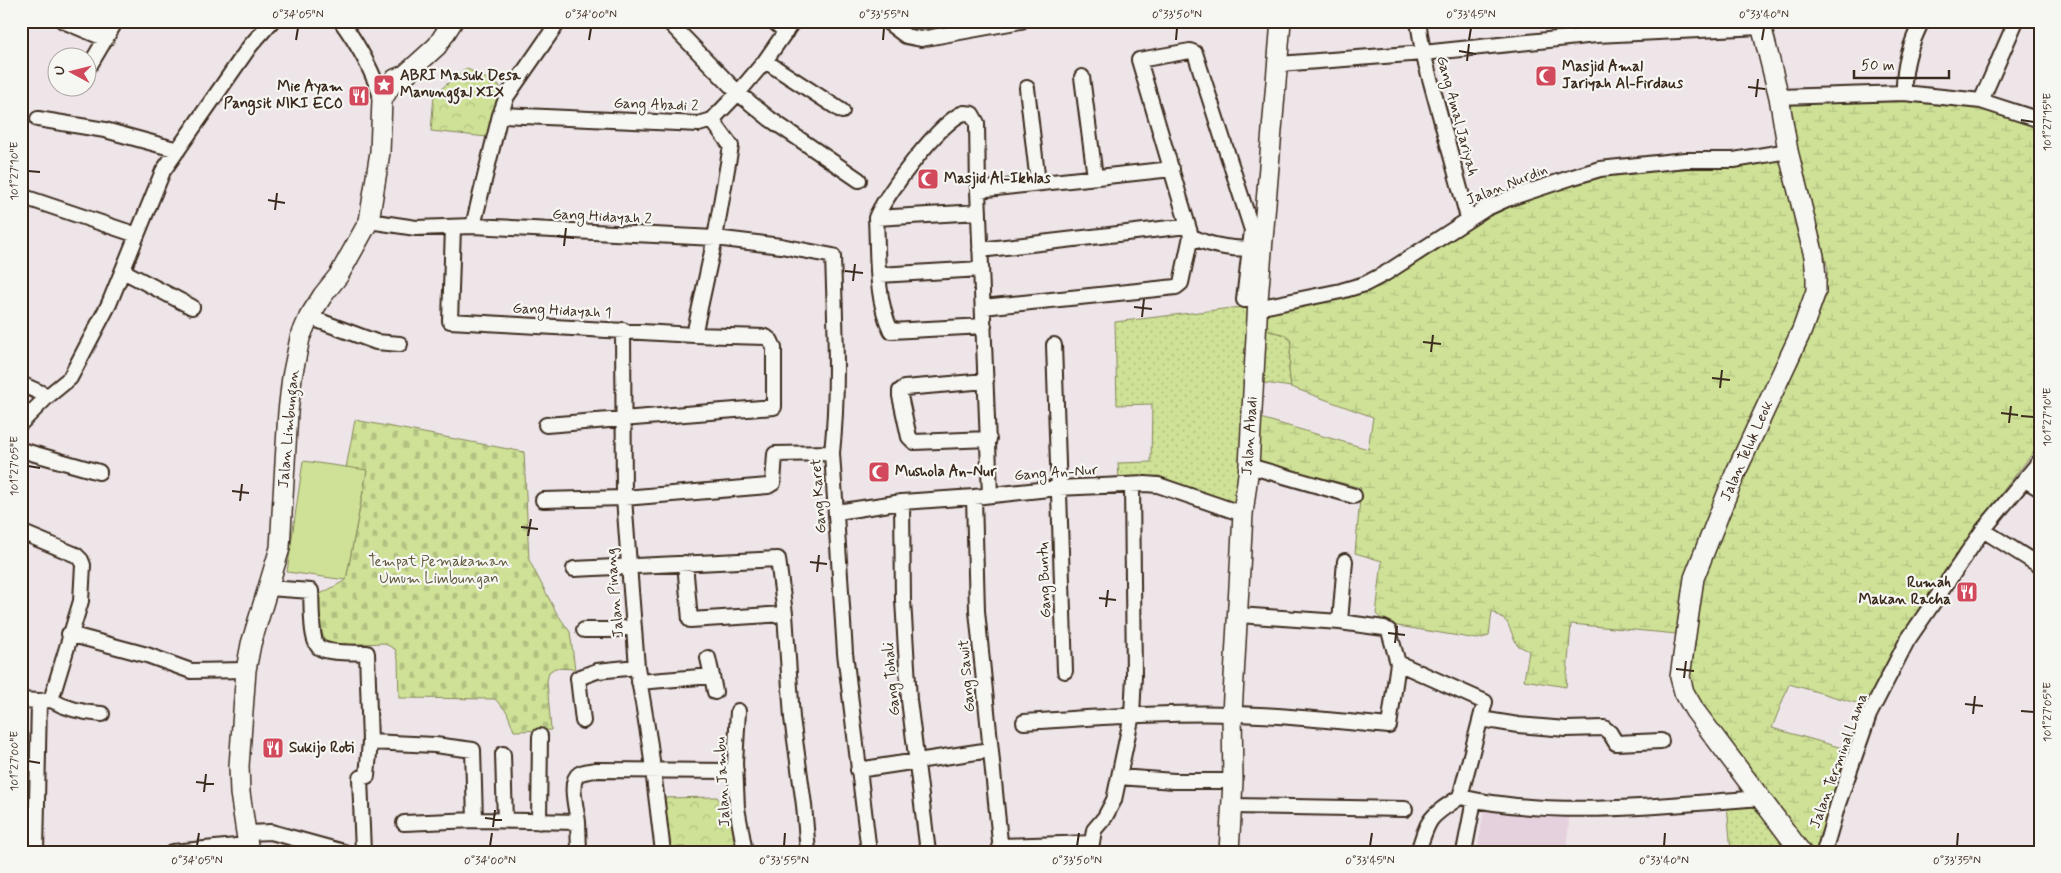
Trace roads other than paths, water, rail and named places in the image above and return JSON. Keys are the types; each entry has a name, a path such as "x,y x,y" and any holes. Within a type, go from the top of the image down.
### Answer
{"street":[{"path":"63,21 106,39"},
{"path":"98,52 116,21"},
{"path":"21,423 48,396 70,378 109,304 163,171 250,46 272,21"},
{"path":"341,21 376,79 382,100"},
{"name":"Jalan Limbungan","path":"247,843 240,793 239,766 246,670 250,644 280,548 285,442 292,377 300,338 309,317 339,275 369,221 380,152 382,100 395,79 411,70 437,46 452,21"},
{"path":"473,226 500,115 507,96 559,21"},
{"path":"668,21 738,93 770,119 859,180"},
{"path":"773,21 790,27"},
{"path":"886,21 906,36 921,39 1021,21"},
{"name":"Jalan Abadi","path":"1229,852 1233,781 1232,714 1243,514 1249,466 1253,303 1257,247 1279,64 1281,21"},
{"name":"Gang Amal Jariyah","path":"1418,21 1423,53 1468,218"},
{"path":"1904,93 1903,75 1914,38 1922,21"},
{"path":"1981,101 2016,21"},
{"path":"1279,64 1423,53 1596,35 1760,24"},
{"name":"Jalan Teluk Leok","path":"1760,24 1778,97 1788,151 1814,256 1816,291 1802,330 1735,474 1694,578 1680,677 1684,692 1695,711 1801,852"},
{"name":"Gang Abadi 2","path":"500,115 699,124 712,120 738,93 790,27"},
{"path":"980,250 1189,231 1208,244 1257,247 1195,53 1190,51 1139,60 1189,231 1183,278 1176,287 983,307"},
{"path":"765,61 842,111"},
{"path":"1082,77 1095,177"},
{"path":"376,79 395,79"},
{"path":"1027,88 1038,183"},
{"path":"1778,97 1904,93 1981,101 2040,120"},
{"path":"984,326 892,330 884,314 879,275 876,218 880,206 915,160 952,120 965,113 972,114 977,123 990,495"},
{"path":"38,119 105,130 178,150"},
{"path":"694,335 715,238 731,146 712,120"},
{"name":"Jalan Nurdin","path":"1253,303 1341,291 1365,284 1386,273 1468,218 1507,199 1600,169 1685,160 1734,160 1788,151"},
{"path":"978,190 1172,169"},
{"path":"21,196 137,235"},
{"path":"876,218 979,212"},
{"name":"Gang Hidayah 2","path":"369,221 416,228 473,226 715,238 781,246 833,256"},
{"name":"Gang Hidayah 1","path":"452,227 450,321 694,335 766,337 771,341 774,348 774,408 623,419"},
{"name":"Gang Karet","path":"833,256 836,356 835,425 832,452 845,653 869,852"},
{"path":"879,275 981,269"},
{"path":"123,271 192,307"},
{"path":"309,317 376,342 400,344"},
{"name":"Jalan Pinang","path":"623,330 624,498 629,566 637,667 654,771 663,852"},
{"name":"Gang Buntu","path":"1054,345 1065,671"},
{"path":"986,381 904,388 900,391 900,396 909,437 914,442 989,439"},
{"path":"21,384 48,396"},
{"path":"546,425 623,419"},
{"path":"21,450 99,472"},
{"path":"543,500 624,498 768,486 772,483 775,454 832,452"},
{"name":"Jalan Terminal Lama","path":"1824,852 1838,804 1869,715 1907,641 1983,530 2040,461"},
{"path":"1249,466 1354,496"},
{"path":"2025,480 2040,489"},
{"path":"1001,849 1091,847 1094,830 1105,817 1114,800 1132,716 1134,676 1132,485"},
{"name":"Gang An-Nur","path":"837,512 902,502 1058,488 1158,485 1243,514"},
{"name":"Gang Sawit","path":"974,497 977,612 1001,849"},
{"name":"Gang Tohali","path":"902,502 904,609 909,700 928,852"},
{"path":"1983,530 2040,566"},
{"path":"21,532 76,556 83,565 80,602 45,701 36,852"},
{"path":"574,569 778,558 785,614 792,718 804,805 808,852"},
{"path":"1340,622 1345,561"},
{"path":"685,563 690,620 785,614"},
{"path":"268,588 311,591 314,641 318,648 367,653 370,742 367,776 360,778 363,852"},
{"path":"1024,722 1132,716 1232,714 1303,717 1389,726 1398,663 1389,631 1377,626 1340,622 1238,615"},
{"path":"584,630 634,627"},
{"path":"69,634 147,655 191,671 246,670"},
{"path":"708,658 715,692"},
{"path":"1398,663 1485,702 1460,797 1433,815 1426,825 1418,852"},
{"path":"583,721 578,678 597,671 637,667"},
{"path":"639,682 712,676"},
{"path":"21,700 45,701 83,713 102,714"},
{"name":"Jalan Jambu","path":"738,711 737,808 745,852"},
{"path":"1481,719 1566,729 1604,728 1610,733 1616,743 1661,741"},
{"path":"539,822 540,736"},
{"path":"370,742 435,745 473,750 475,820"},
{"path":"858,770 990,750"},
{"path":"503,754 505,821"},
{"path":"579,852 578,822 573,789 574,779 579,774 595,770 736,771"},
{"path":"1119,777 1174,781 1233,781"},
{"path":"1460,797 1562,810 1762,798"},
{"path":"1464,852 1474,800"},
{"path":"1232,806 1405,809"},
{"path":"404,823 475,820 578,822"},
{"path":"173,852 247,843 271,832 344,852"}],"place":[{"name":"Masjid Amal Jariyah Al-Firdaus","path":"1546,76"},
{"name":"ABRI Masuk Desa Manunggal XIX","path":"384,85"},
{"name":"Mie Ayam Pangsit NIKI ECO","path":"359,96"},
{"name":"Masjid Al-Ikhlas","path":"928,179"},
{"name":"Mushola An-Nur","path":"879,472"},
{"name":"Rumah Makan Racha","path":"1967,592"},
{"name":"Sukijo Roti","path":"273,748"}],"park label":[{"name":"Tempat Pemakaman Umum Limbungan","path":"439,570"}]}
